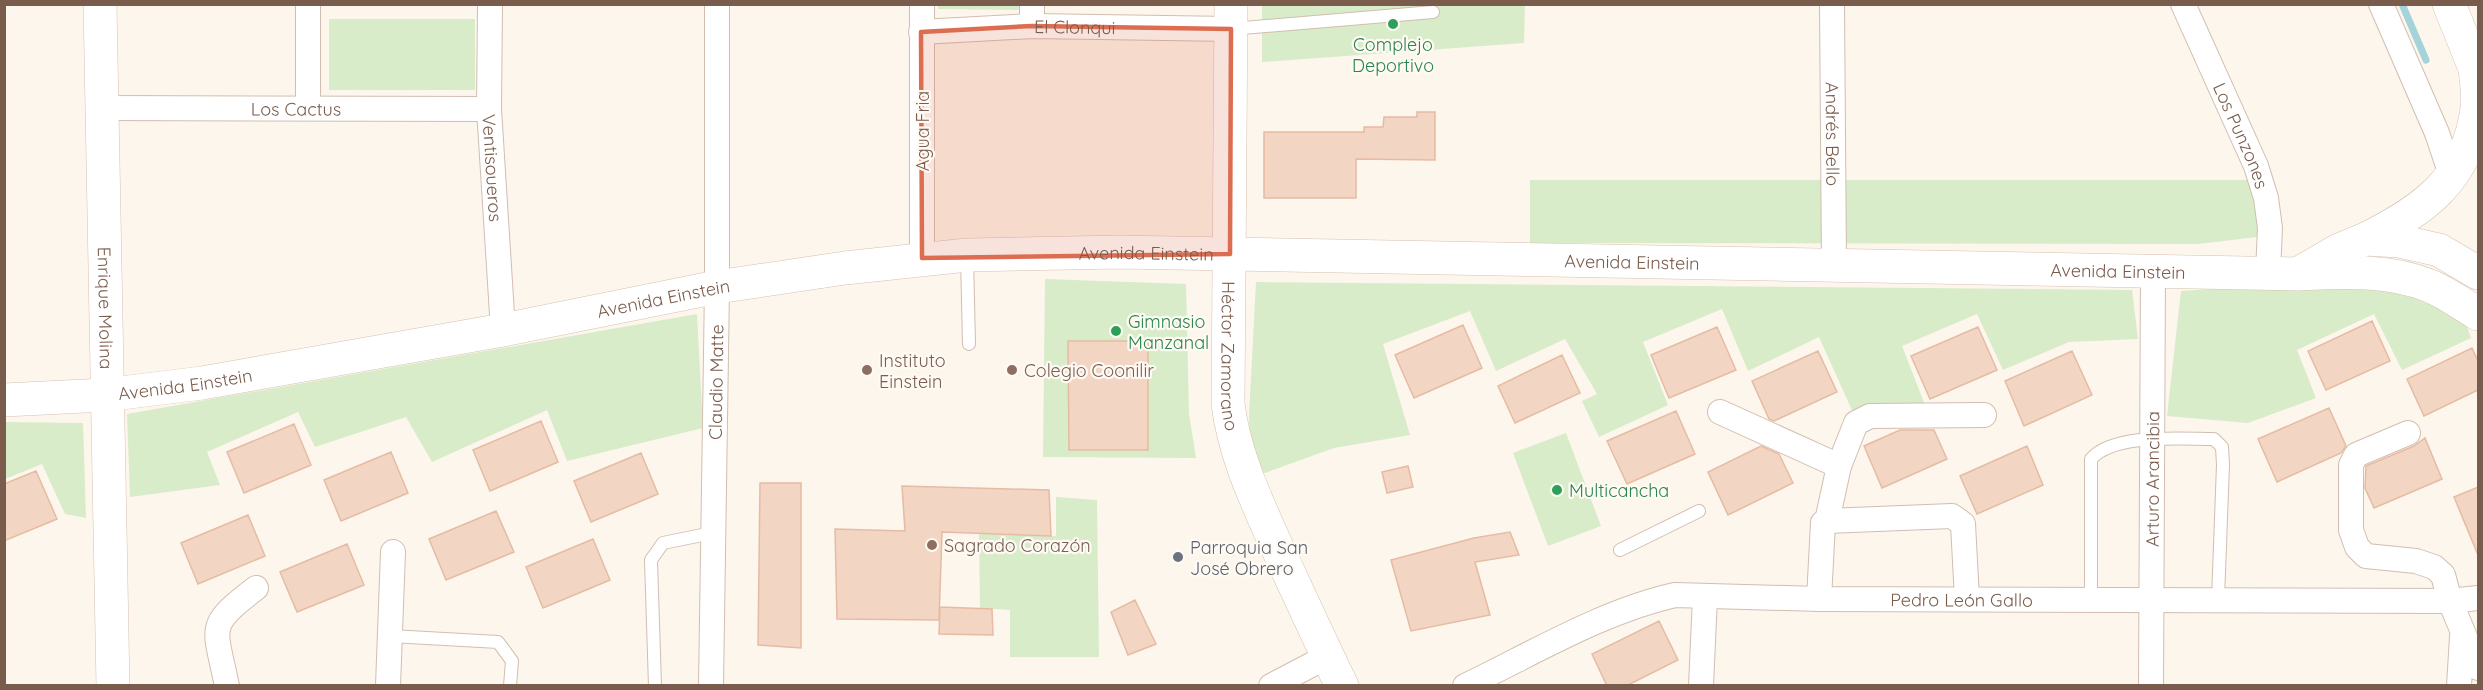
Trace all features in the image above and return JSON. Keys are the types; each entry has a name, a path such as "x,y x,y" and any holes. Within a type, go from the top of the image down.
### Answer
{"main road":[{"name":"Enrique Molina","path":"100,4 105,396 113,686"},
{"path":"2283,274 2366,239 2403,220 2428,202 2452,178 2467,153 2478,108 2477,72 2448,4"},
{"name":"Héctor Zamorano","path":"1231,17 1228,404 1231,431 1239,459 1253,493 1342,686"},
{"path":"2366,239 2399,241 2439,250 2478,273"},
{"name":"Avenida Einstein","path":"4,400 105,396 202,383 503,330 717,287 922,258 967,255 1119,252 2283,274 2359,272 2430,286 2478,314"}],"street":[{"path":"308,4 308,108"},
{"name":"Ventisoueros","path":"490,4 489,109 503,330"},
{"name":"Claudio Matte","path":"711,686 717,287 717,4"},
{"name":"Agua Fria","path":"922,4 922,258"},
{"name":"Andrés Bello","path":"1832,4 1834,265"},
{"name":"Los Punzones","path":"2183,4 2256,166 2266,198 2270,228 2283,274"},
{"path":"2381,4 2437,133 2452,178"},
{"name":"El Clonqui","path":"921,32 1032,15 1231,17"},
{"name":"Los Cactus","path":"101,108 489,109"},
{"name":"Arturo Arancibia","path":"2151,686 2153,271"},
{"path":"1720,412 1839,466"},
{"path":"1819,599 1822,528 1827,521 1839,466 1856,423 1870,416 1984,415"},
{"path":"2408,433 2356,455 2351,465 2351,530 2357,547 2366,556 2416,561 2434,567 2443,574 2450,601 2478,668"},
{"path":"1827,521 1952,516 1959,519 1963,524 1967,599"},
{"path":"388,686 393,552"},
{"path":"227,686 216,634 219,621 227,610 256,588"},
{"name":"Pedro León Gallo","path":"1465,686 1644,602 1675,595 1819,599 2450,601 2478,598"},
{"path":"1701,686 1705,597"},
{"path":"2459,686 2463,631"},
{"path":"1271,686 1328,656"}],"lane":[{"path":"1231,17 1433,12"},
{"path":"967,255 969,344"},
{"path":"2091,599 2091,459 2105,447 2152,439 2214,439 2222,447 2218,599"},
{"path":"1620,550 1699,512"},
{"path":"655,686 651,561 663,543 712,534"},
{"path":"391,636 498,642 512,661 510,686"}],"highlighted area":[{"path":"1032,26 1231,29 1230,254 922,258 921,32"}],"green space":[{"path":"938,5 1020,5 1020,10 938,9"},
{"name":"Complejo Deportivo","path":"1262,5 1525,5 1524,43 1262,62"},
{"path":"329,19 475,19 475,90 329,90"},
{"path":"1530,180 2255,180 2266,236 2198,244 1530,243"},
{"name":"Gimnasio Manzanal","path":"1045,279 1186,284 1189,414 1196,458 1043,457"},
{"path":"1256,282 2132,290 2138,339 2069,342 2003,370 1977,314 1902,346 1925,405 1859,426 1819,337 1748,371 1722,309 1643,342 1668,405 1599,437 1582,401 1597,394 1565,339 1496,371 1470,311 1383,344 1410,435 1334,448 1262,474 1250,446 1249,415"},
{"path":"2297,283 2398,292 2464,318 2471,338 2402,370 2374,314 2297,350 2316,398 2248,423 2167,416 2181,291"},
{"path":"697,314 703,428 567,461 547,410 432,462 406,417 315,447 298,412 207,452 220,485 130,497 127,414"},
{"path":"5,422 83,423 86,518 65,514 42,464 5,479"},
{"name":"Multicancha","path":"1566,433 1601,526 1548,546 1513,453"},
{"path":"1056,497 1097,500 1099,657 1010,657 1010,610 980,608 979,533 1056,536"}],"building":[{"path":"1417,112 1435,112 1435,160 1356,159 1356,198 1264,198 1264,132 1364,132 1364,127 1383,127 1384,117 1417,117"},
{"path":"2372,321 2390,361 2326,390 2308,351"},
{"path":"1463,325 1482,368 1414,398 1395,355"},
{"path":"1717,327 1736,370 1669,398 1651,355"},
{"path":"1978,327 1997,370 1930,399 1911,356"},
{"path":"1068,341 1148,341 1148,450 1069,450"},
{"path":"2472,348 2478,361 2478,390 2424,416 2407,379"},
{"path":"1818,351 1837,392 1774,421 1769,419 1752,381"},
{"path":"2072,351 2092,395 2024,426 2005,381"},
{"path":"1562,355 1580,393 1515,423 1498,386"},
{"path":"2329,408 2346,446 2341,453 2277,482 2258,439"},
{"path":"1676,411 1695,454 1627,484 1607,441"},
{"path":"541,421 558,462 490,491 473,450"},
{"path":"294,424 311,465 244,493 227,452"},
{"path":"1900,430 1934,430 1947,459 1882,488 1864,446"},
{"path":"2425,438 2442,479 2374,508 2365,488 2366,466 2414,446"},
{"path":"1761,446 1779,454 1793,483 1728,515 1708,472"},
{"path":"2027,446 2043,485 1977,514 1960,476"},
{"path":"391,452 408,493 341,521 324,480"},
{"path":"641,453 658,494 591,522 574,481"},
{"path":"1408,466 1413,487 1387,493 1382,472"},
{"path":"36,471 57,519 4,541 4,484"},
{"path":"760,483 801,483 801,648 758,645"},
{"path":"902,486 1049,490 1051,536 942,532 939,620 837,619 835,529 905,531"},
{"path":"2478,487 2478,555 2454,497"},
{"path":"496,511 514,552 446,580 429,539"},
{"path":"248,515 265,556 198,584 181,543"},
{"path":"1510,532 1519,555 1475,562 1490,615 1411,631 1391,560 1474,538"},
{"path":"593,539 610,580 543,608 526,567"},
{"path":"347,544 364,585 297,612 280,572"},
{"path":"1135,600 1156,644 1128,655 1111,612"},
{"path":"940,607 992,609 993,635 939,634"},
{"path":"1659,621 1678,660 1626,686 1607,686 1592,654"}],"waterway":[{"path":"2402,4 2426,60"}],"place":[{"name":"Complejo Deportivo","path":"1393,24"},
{"name":"Gimnasio Manzanal","path":"1116,331"},
{"name":"Instituto Einstein","path":"867,370"},
{"name":"Colegio Coonilir","path":"1012,370"},
{"name":"Multicancha","path":"1557,490"},
{"name":"Sagrado Corazón","path":"932,545"},
{"name":"Parroquia San José Obrero","path":"1178,557"}]}
